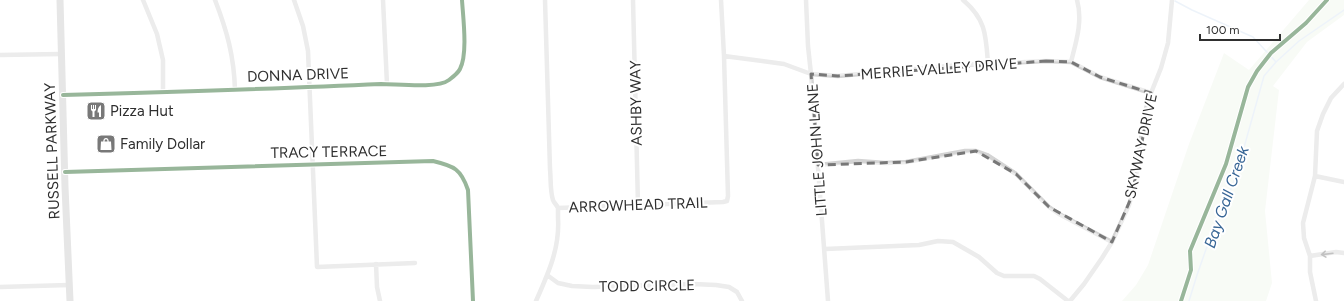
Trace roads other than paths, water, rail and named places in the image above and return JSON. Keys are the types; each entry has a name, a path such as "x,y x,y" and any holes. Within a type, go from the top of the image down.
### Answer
{"main road":[{"name":"RUSSELL PARKWAY","path":"60,0 70,301"}],"street":[{"path":"143,0 157,34 163,60 163,92"},
{"path":"215,0 226,29 231,52 235,90"},
{"path":"294,0 304,26 308,51 317,266 415,263"},
{"path":"383,0 387,84"},
{"name":"DONNA DRIVE","path":"63,95 310,88 387,84 437,85 449,80 460,70 464,47 462,0"},
{"name":"ARROWHEAD TRAIL","path":"545,0 550,175 553,201 558,208 638,206 727,201 724,56 721,0"},
{"name":"ASHBY WAY","path":"633,0 638,206"},
{"name":"LITTLE JOHN LANE","path":"806,0 808,46 828,301"},
{"path":"963,0 975,12 982,22 986,38 988,64"},
{"path":"1071,62 1079,26 1079,7 1077,0"},
{"name":"SKYWAY DRIVE","path":"1069,301 1089,278 1112,242 1129,205 1137,172 1143,122 1168,43 1172,0"},
{"path":"0,56 61,54"},
{"name":"MERRIE VALLEY DRIVE","path":"724,56 784,64 811,74 838,76 959,65 1046,61 1071,62 1100,77 1151,93"},
{"path":"1316,301 1310,272 1310,256 1304,238 1303,223 1315,176 1317,131 1331,98 1344,84"},
{"path":"818,165 858,161 884,163 906,162 965,151 976,151 987,155 1016,174 1049,207 1059,214 1112,242"},
{"name":"TRACY TERRACE","path":"65,172 434,161 448,164 458,170 465,180 468,190 473,301"},
{"path":"1315,176 1344,182"},
{"path":"536,301 547,275 558,241 558,208"},
{"path":"824,249 919,245 938,241 953,242 979,257 997,273 1004,276 1034,276 1053,288 1069,301"},
{"path":"1310,256 1326,253 1344,253"},
{"path":"376,264 377,287 380,301"},
{"name":"TODD CIRCLE","path":"547,275 558,283 572,286 716,285 729,287 737,292 742,301"},
{"path":"0,287 69,285"}],"waterway":[{"path":"1175,1 1253,37 1276,62"},
{"name":"Bay Gall Creek","path":"1189,301 1210,238 1221,215 1236,176 1264,76 1276,62 1299,41 1344,10"}],"place":[{"name":"Pizza Hut","path":"96,111"},
{"name":"Family Dollar","path":"106,144"}]}
